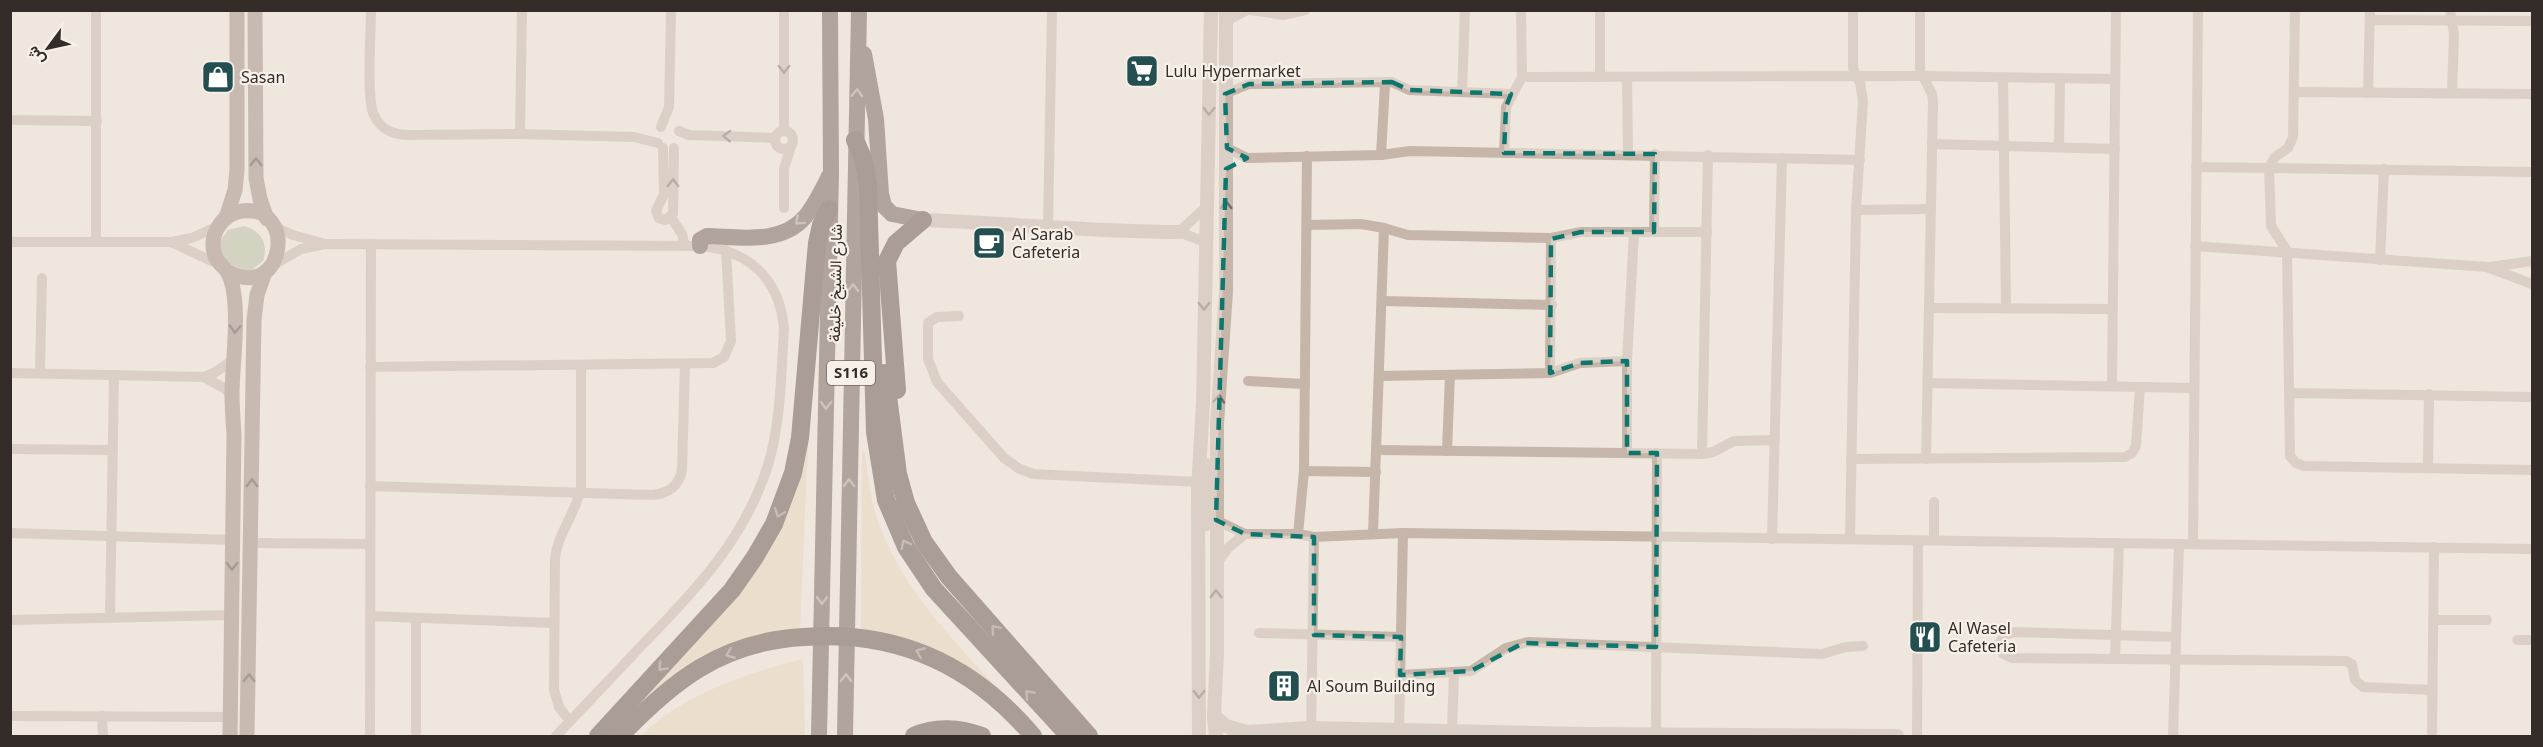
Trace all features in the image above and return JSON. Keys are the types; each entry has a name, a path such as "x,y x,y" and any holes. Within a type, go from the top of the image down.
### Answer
{"highway":[{"name":"شارع الشيخ خليفة","path":"819,736 831,173 830,10"},
{"name":"شارع الشيخ خليفة","path":"845,736 859,10"},
{"path":"859,40 867,64 874,103 882,200 892,214 923,220"},
{"path":"855,140 868,176 878,455 886,500 906,547 934,589 1069,736"},
{"path":"693,246 704,237 771,236 789,230 810,211 831,173"},
{"path":"598,736 732,590 774,524 793,473 800,438 817,243 821,225 829,209"},
{"path":"923,220 896,243 887,261 902,446 908,479 921,516 971,594 978,610"},
{"path":"872,309 880,334 895,459 906,504 932,554 1089,736"},
{"path":"620,736 685,677 718,658 773,641 845,635 896,644 944,663 989,693 1033,736"},
{"path":"914,736 935,730 950,729 982,736"}],"main road":[{"path":"230,736 234,435 232,396 235,315 224,268 213,250 213,242 235,190 237,10"},
{"path":"248,736 254,320 257,295 279,247 260,199 256,178 255,10"},
{"path":"222,222 239,212 247,211 270,222"},
{"path":"224,268 242,277 250,277 268,269"}],"street":[{"path":"96,10 96,242"},
{"path":"371,10 371,90 375,104 389,123 402,130 417,134 634,137 665,146 679,143 678,130 669,106"},
{"path":"520,134 522,10"},
{"path":"671,10 669,106 657,136 665,146 673,214 671,217"},
{"path":"784,10 779,138 784,169 784,208"},
{"path":"1048,227 1052,10"},
{"path":"1199,736 1198,482 1211,10"},
{"path":"1216,736 1214,716 1217,653 1215,565 1217,424 1226,292 1226,16 1249,10 1284,15 1305,10"},
{"path":"1462,92 1465,10"},
{"path":"1504,153 1506,107 1522,77 1521,10"},
{"path":"1600,10 1600,77"},
{"path":"1850,539 1856,210 1863,101 1852,59 1853,10"},
{"path":"1920,10 1922,76 1933,98 1926,459"},
{"path":"2112,386 2116,10"},
{"path":"2193,544 2198,10"},
{"path":"2295,10 2292,141 2288,148 2272,160 2269,167 2271,226 2287,251 2289,452 2296,463 2304,466 2532,470"},
{"path":"2368,93 2370,15 2517,16 2532,21"},
{"path":"2451,15 2452,93"},
{"path":"1225,74 1249,84 1384,84 1392,82 1409,90 1512,94"},
{"path":"1522,77 1922,76 2115,79"},
{"path":"1627,77 1628,154"},
{"path":"2003,77 2006,309"},
{"path":"2059,147 2060,78"},
{"path":"1225,94 1249,84"},
{"path":"1381,154 1384,84"},
{"path":"2294,92 2532,94"},
{"path":"10,120 97,121"},
{"path":"634,137 671,125 686,135 779,138 790,132 793,137 784,169"},
{"path":"779,138 786,150 791,146"},
{"path":"1932,144 2115,149"},
{"path":"665,146 664,194 656,211 662,219 671,217"},
{"path":"1227,148 1247,158"},
{"path":"1226,169 1247,158 1410,151 1708,155 1860,160"},
{"path":"1654,232 1655,154"},
{"path":"1702,454 1708,155"},
{"path":"1298,534 1304,471 1307,156"},
{"path":"1772,539 1782,158"},
{"path":"2196,167 2532,172"},
{"path":"2380,260 2384,169"},
{"path":"1179,232 1207,206"},
{"path":"1856,210 1931,209"},
{"path":"671,217 693,246"},
{"path":"923,220 1179,232 1205,242"},
{"path":"10,242 172,242 201,235 222,222"},
{"path":"270,222 293,235 325,244"},
{"path":"1307,225 1361,224 1408,235 1551,238 1581,232 1707,232"},
{"path":"1373,534 1384,228"},
{"path":"1626,453 1627,361 1634,232"},
{"path":"1550,373 1551,238"},
{"path":"172,242 224,268"},
{"path":"268,269 301,249 325,244 693,246 726,250 738,255 759,270 775,291 783,316 776,428 768,465 747,516 717,564 686,600 556,736"},
{"path":"370,736 371,244"},
{"path":"2195,246 2487,267 2532,261"},
{"path":"370,368 685,364 718,361 724,357 730,347 726,250"},
{"path":"2487,267 2532,284"},
{"path":"40,373 42,278"},
{"path":"1383,301 1552,304"},
{"path":"1929,308 2113,309"},
{"path":"960,316 937,317 928,323 927,351 930,367 942,388 1010,464 1034,474 1198,482"},
{"path":"10,373 204,377 214,374 233,360"},
{"path":"1380,376 1550,373 1580,363 1627,361"},
{"path":"370,486 659,495 677,484 682,471 685,364"},
{"path":"570,721 559,707 555,696 556,550 580,493 581,365"},
{"path":"110,617 114,375"},
{"path":"1447,451 1450,375"},
{"path":"204,377 224,388 232,396"},
{"path":"1248,381 1305,384"},
{"path":"1928,383 2194,388"},
{"path":"1851,459 2125,457 2132,453 2136,446 2140,387"},
{"path":"2289,393 2532,397"},
{"path":"2428,468 2429,394"},
{"path":"1201,437 1207,452 1207,554 1215,565"},
{"path":"1377,450 1702,454 1713,452 1734,441 1775,440"},
{"path":"10,449 113,450"},
{"path":"1656,735 1657,453"},
{"path":"1304,471 1376,472"},
{"path":"1934,502 1934,540"},
{"path":"1216,520 1245,534 1298,534 1314,537 1403,533 2532,549"},
{"path":"10,533 232,540"},
{"path":"1403,533 1400,675 1407,732"},
{"path":"1215,565 1229,547 1245,534"},
{"path":"1311,732 1314,537"},
{"path":"1917,736 1918,541"},
{"path":"251,543 370,544"},
{"path":"2115,659 2119,543"},
{"path":"2173,736 2179,544"},
{"path":"2432,736 2434,548"},
{"path":"10,620 231,615"},
{"path":"370,616 554,623"},
{"path":"416,618 416,736"},
{"path":"2433,620 2487,620"},
{"path":"1260,633 1401,637"},
{"path":"2176,637 2009,633 2001,639 1999,644 2003,654 2012,658 2346,661 2352,664 2355,680 2363,687 2432,690"},
{"path":"2517,640 2532,640"},
{"path":"1400,675 1474,669 1490,657 1523,643 1822,654 1846,647 1863,646"},
{"path":"1452,730 1454,672"},
{"path":"10,716 230,717"},
{"path":"102,716 103,736"},
{"path":"1214,716 1240,734 1452,730 1656,735 1897,736"}],"highlighted area":[{"path":"1392,82 1409,90 1511,94 1506,107 1504,153 1655,154 1654,232 1581,232 1551,239 1550,373 1580,363 1627,361 1627,453 1657,453 1656,647 1523,643 1471,671 1400,675 1401,637 1314,635 1314,537 1245,534 1216,520 1226,169 1247,158 1227,148 1225,94 1249,84"}],"green space":[{"path":"244,226 259,235 265,249 263,261 249,272 221,260 219,243 228,230"}],"sand":[{"path":"808,444 800,628 652,693 611,736 605,736 713,620"},
{"path":"862,450 865,453 875,513 888,546 901,570 932,614 1004,696 861,632"},
{"path":"803,659 805,736 641,736 675,709 716,687"}],"place":[{"name":"Lulu Hypermarket","path":"1142,71"},
{"name":"Sasan","path":"218,77"},
{"name":"Al Sarab Cafeteria","path":"989,243"},
{"name":"Al Wasel Cafeteria","path":"1925,637"},
{"name":"Al Soum Building","path":"1284,686"}]}
